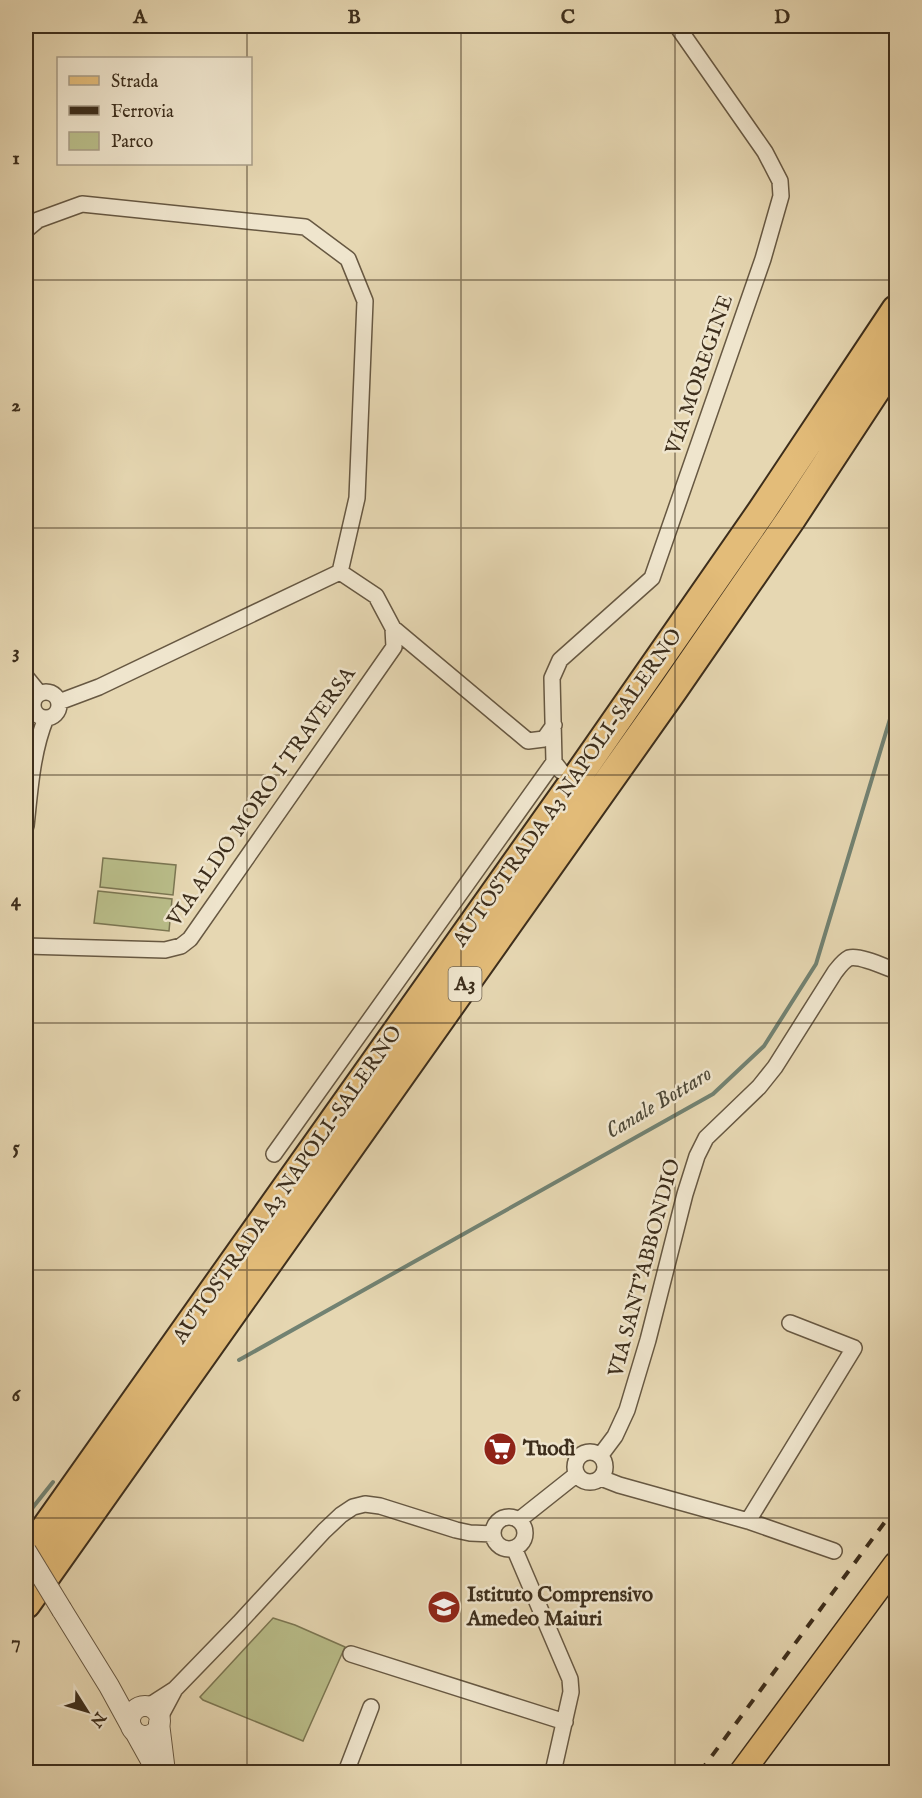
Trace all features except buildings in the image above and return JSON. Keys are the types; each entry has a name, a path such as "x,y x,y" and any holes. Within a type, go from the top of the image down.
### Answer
{"highway":[{"name":"AUTOSTRADA A3 NAPOLI-SALERNO","path":"26,1556 587,764 897,310"},
{"name":"AUTOSTRADA A3 NAPOLI-SALERNO","path":"26,1604 673,690 897,359"}],"main road":[{"path":"742,1773 897,1564"}],"street":[{"name":"VIA MOREGINE","path":"273,1154 558,766 552,678 560,660 652,578 763,259 781,196 780,181 765,152 677,26"},
{"path":"26,230 38,220 82,204 305,227 348,259 365,301 357,498 340,572"},
{"path":"340,572 376,597 393,628 528,741 544,739 554,725"},
{"path":"59,702 99,687 340,572"},
{"name":"VIA ALDO MORO I TRAVERSA","path":"26,946 165,950 182,946 190,939 394,647 393,628"},
{"path":"26,677 39,693"},
{"path":"52,692 59,702 55,715 46,718 39,716 33,706 34,699 39,693 52,692"},
{"path":"26,826 32,775 46,718"},
{"name":"VIA SANT'ABBONDIO","path":"600,1456 615,1436 627,1410 648,1340 685,1194 697,1156 706,1138 759,1087 775,1067 843,962 851,957 859,958 897,971"},
{"path":"748,1521 854,1348 790,1323"},
{"path":"601,1478 605,1464 600,1456 591,1452 581,1456 576,1464 577,1474 588,1482 601,1478 748,1521 834,1551"},
{"path":"519,1520 577,1474"},
{"path":"152,1714 324,1531 353,1507 365,1504 380,1506 456,1530 493,1534"},
{"path":"504,1517 519,1520 525,1533 522,1542 509,1549 500,1546 493,1534 496,1524 504,1517"},
{"path":"514,1548 570,1679 571,1692 554,1773"},
{"path":"26,1551 109,1686 150,1759 163,1773"},
{"path":"351,1654 565,1722"},
{"path":"109,1686 152,1714 163,1773"},
{"path":"346,1773 371,1707"},
{"path":"133,1730 130,1723 132,1714 139,1708 152,1714"}],"green space":[{"path":"103,858 176,865 173,895 100,887"},
{"path":"98,891 172,899 169,931 94,923"},
{"path":"273,1618 345,1647 303,1741 200,1697"}],"waterway":[{"name":"Canale Bottaro","path":"239,1360 713,1094 764,1046 816,964 893,709 896,664"},
{"name":"Canale Bottaro","path":"26,1516 53,1482"}],"railway":[{"path":"700,1772 896,1507"}],"place":[{"name":"Tuodì","path":"500,1449"},
{"name":"Istituto Comprensivo Amedeo Maiuri","path":"444,1607"}]}
